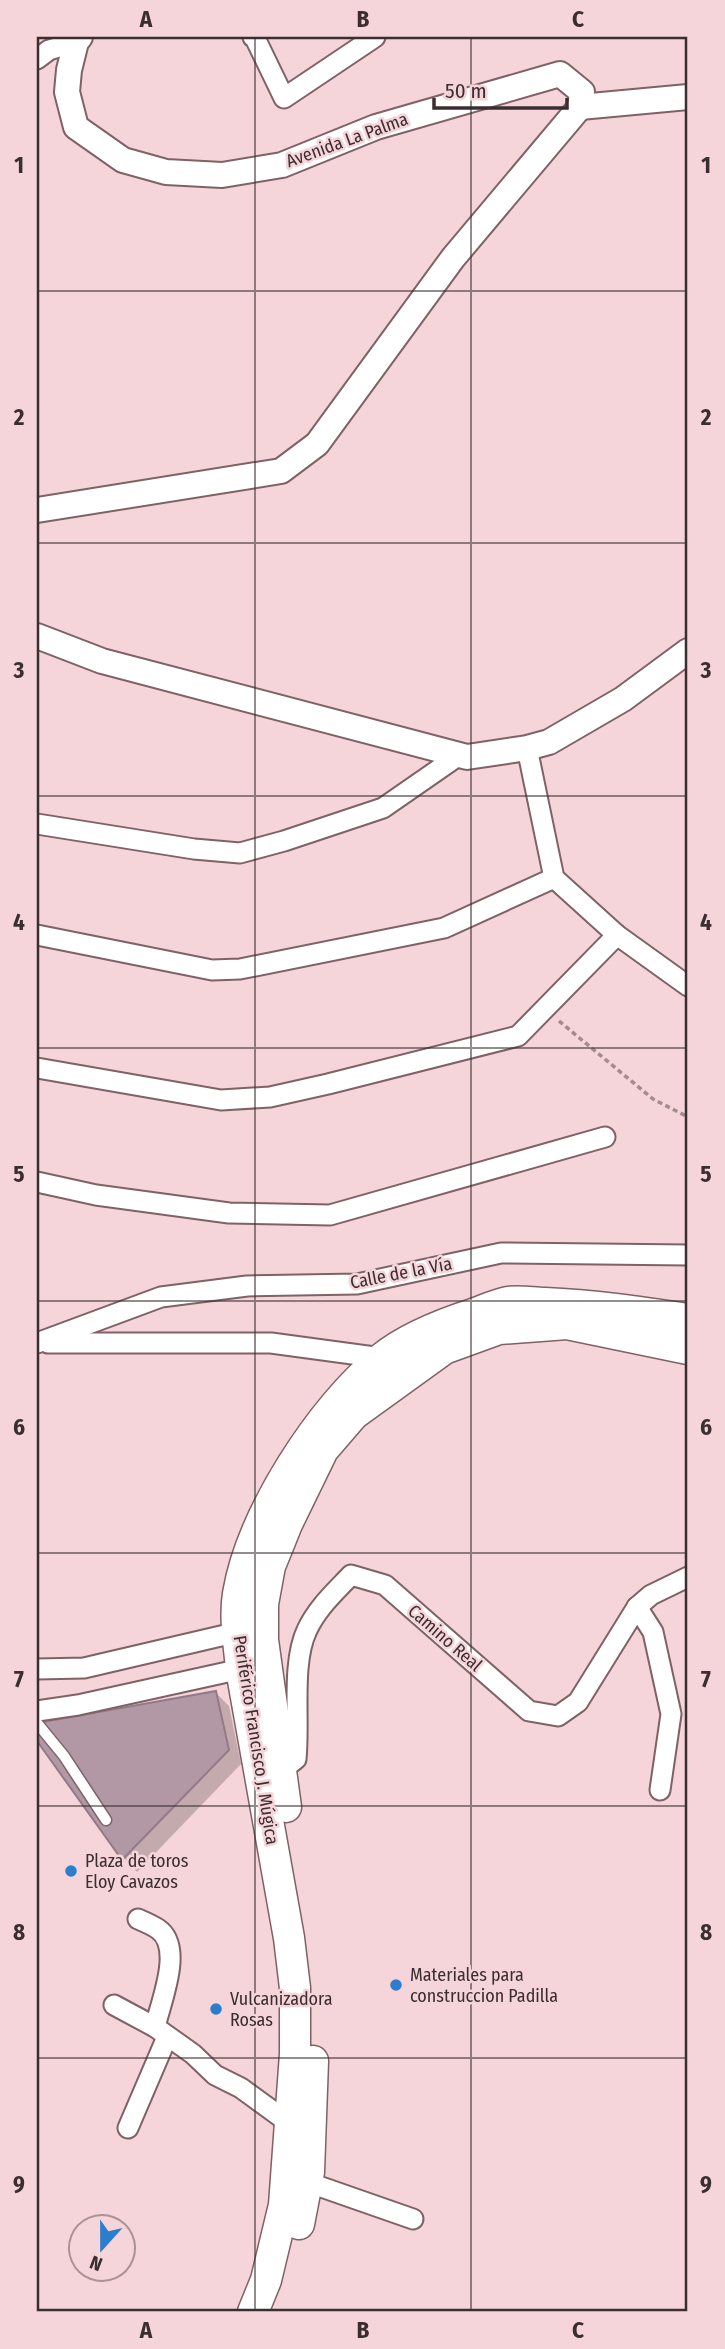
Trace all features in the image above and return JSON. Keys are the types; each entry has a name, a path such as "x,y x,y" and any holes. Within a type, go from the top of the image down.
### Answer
{"main road":[{"name":"Periférico Francisco J. Múgica","path":"253,2312 266,2280 284,2205 296,2054 295,1988 289,1938 241,1669 238,1632 237,1598 242,1572 260,1523 280,1483 332,1406 382,1358 404,1343 452,1321 508,1302 591,1305 688,1318"},
{"name":"Periférico Francisco J. Múgica","path":"275,2312 298,2228 307,2182 312,2108 312,1983 263,1640 263,1604 270,1566 287,1524 323,1450 354,1414 444,1349 499,1329 567,1324 688,1349"}],"street":[{"path":"253,37 284,97 375,37"},
{"path":"37,59 49,50 78,39"},
{"name":"Avenida La Palma","path":"78,39 69,70 67,92 76,127 123,160 166,172 222,175 282,165 376,127 560,74 582,92 580,107"},
{"path":"37,510 281,471 317,444 453,258 580,107 688,97"},
{"path":"37,636 102,661 467,757 549,742 623,699 688,651"},
{"path":"527,748 554,878 617,934 688,986"},
{"path":"37,824 194,849 240,853 383,808 458,756"},
{"path":"37,935 212,970 240,969 444,928 554,878"},
{"path":"37,1068 221,1100 270,1097 518,1035 617,934"},
{"path":"37,1182 96,1195 229,1213 330,1215 605,1137"},
{"name":"Calle de la Vía","path":"37,1343 161,1297 247,1286 358,1284 501,1253 688,1255"},
{"path":"37,1343 271,1343 382,1358"},
{"name":"Camino Real","path":"281,1772 296,1759 299,1652 306,1631 316,1615 351,1575 385,1585 529,1711 558,1716 578,1702 637,1607 651,1595 688,1577"},
{"path":"637,1607 653,1632 671,1714 660,1790"},
{"path":"37,1669 84,1668 238,1632"},
{"path":"37,1711 78,1705 241,1669"},
{"path":"128,2128 161,2032 171,1964 170,1944 160,1929 138,1919"},
{"path":"114,2006 161,2032 193,2054 215,2076 240,2088 289,2123"},
{"path":"307,2182 413,2219"}],"lane":[{"path":"37,1723 64,1756 106,1820"}],"path":[{"path":"544,1008 653,1099 688,1117"}],"building":[{"path":"216,1691 229,1750 122,1860 37,1741 37,1723"}],"place":[{"name":"Plaza de toros Eloy Cavazos","path":"71,1871"},
{"name":"Materiales para construccion Padilla","path":"396,1985"},
{"name":"Vulcanizadora Rosas","path":"216,2009"}]}
